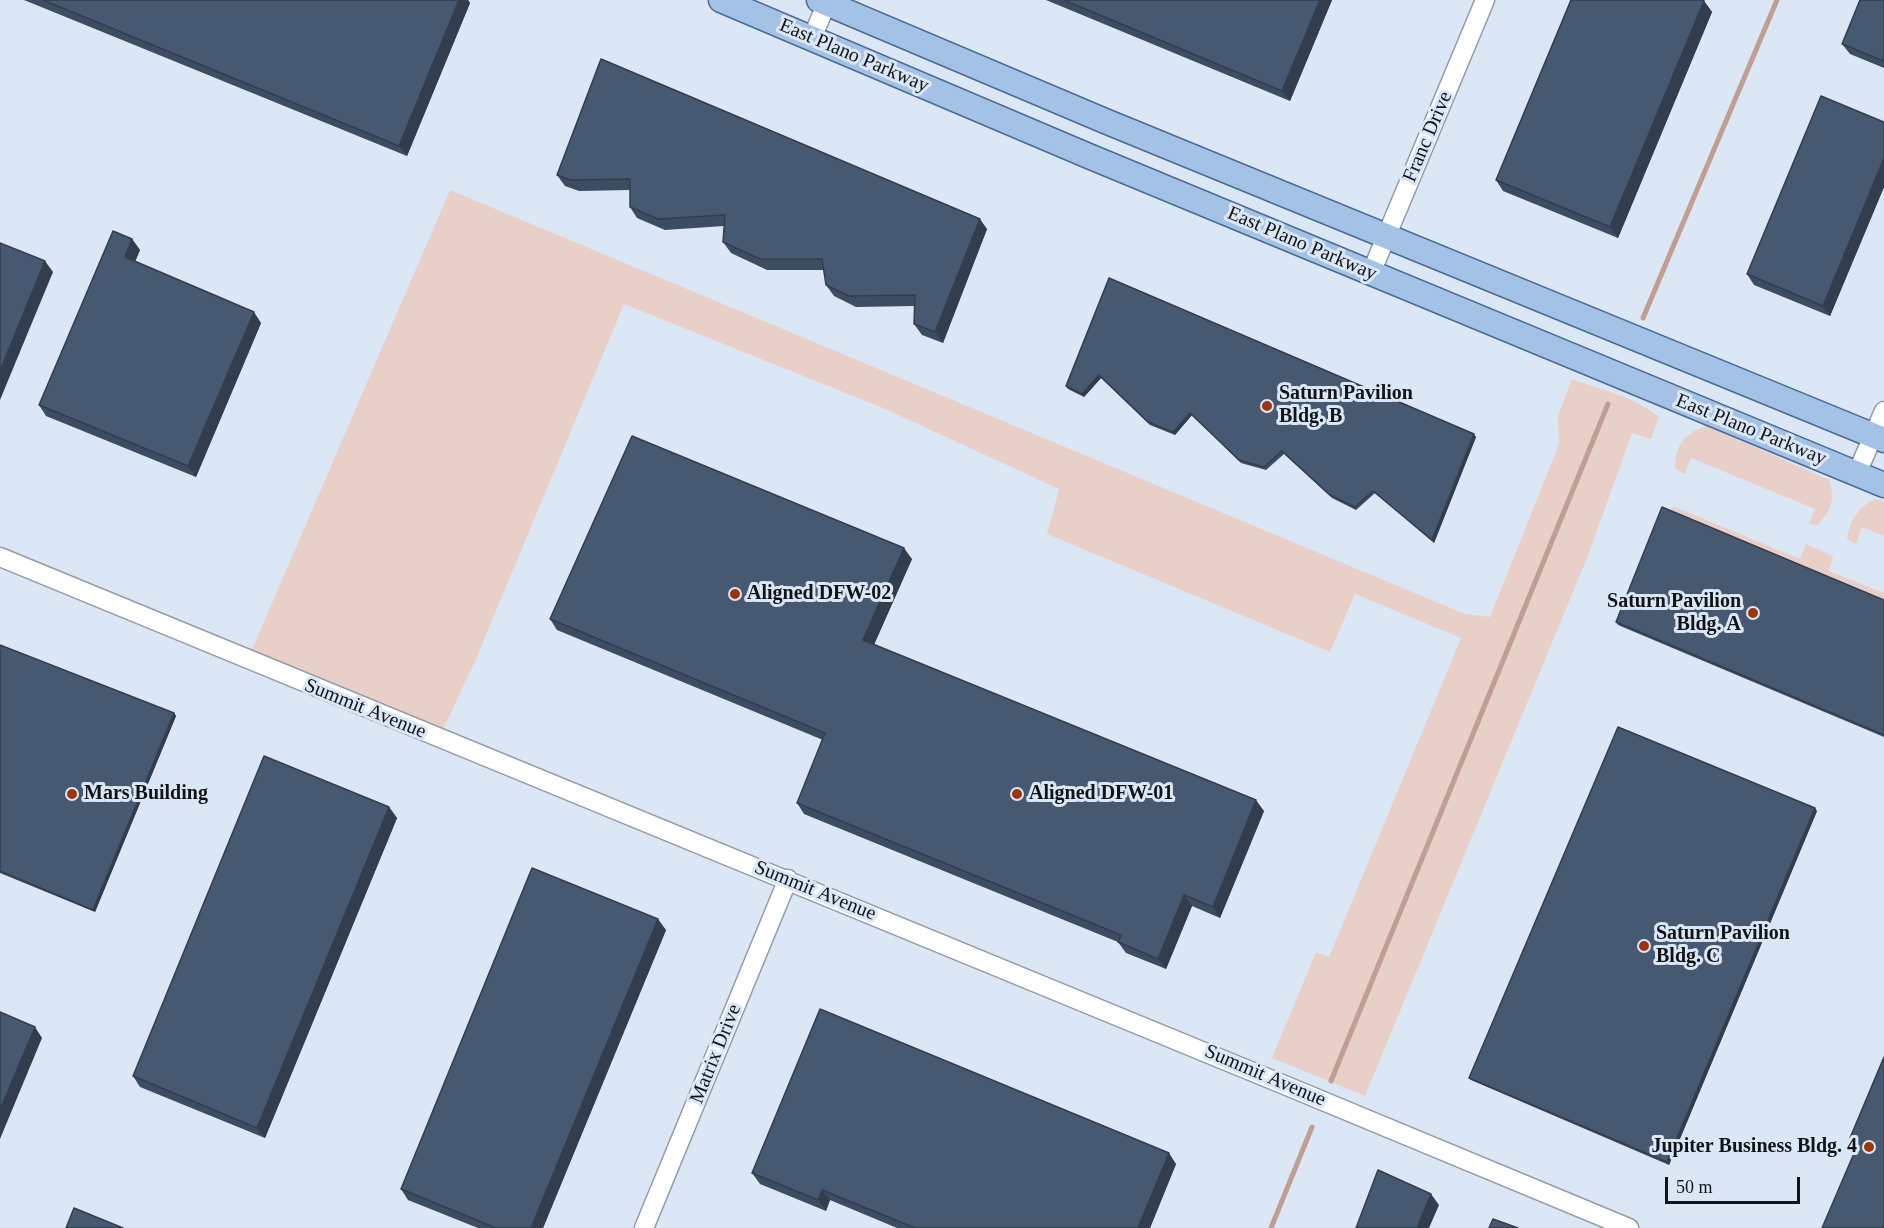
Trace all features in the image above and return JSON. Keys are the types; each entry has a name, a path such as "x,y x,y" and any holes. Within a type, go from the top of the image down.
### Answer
{"main road":[{"name":"East Plano Parkway","path":"721,0 1090,156 1884,485"},
{"name":"East Plano Parkway","path":"824,1 1106,121 1879,438"},
{"path":"1090,156 1106,121"},
{"path":"1623,377 1638,341"}],"street":[{"name":"Franc Drive","path":"1371,273 1485,0"},
{"path":"812,38 824,1"},
{"path":"1857,473 1879,438 1884,411"},
{"name":"Summit Avenue","path":"0,557 429,736 788,879 1629,1228"},
{"name":"Matrix Drive","path":"644,1228 788,879"}],"shaded area":[{"path":"450,190 1465,614 1490,617 1559,444 1558,416 1572,379 1629,399 1659,417 1651,439 1632,433 1587,558 1365,1096 1272,1058 1316,952 1329,957 1461,638 1355,594 1330,652 1047,534 1059,489 883,408 624,304 475,661 441,734 250,654"},
{"path":"1708,426 1829,480 1832,494 1831,504 1818,525 1809,524 1815,509 1691,458 1685,474 1675,469 1676,454 1682,441 1693,432"},
{"path":"1875,499 1884,501 1884,536 1862,527 1856,544 1847,539 1850,526 1859,510"},
{"path":"1673,506 1800,559 1806,544 1833,556 1829,571 1884,593 1884,602 1670,512"}],"building":[{"path":"43,0 459,0 399,146"},
{"path":"1064,0 1320,0 1282,91"},
{"path":"1571,0 1704,1 1610,227 1496,180"},
{"path":"1860,0 1884,0 1884,61 1842,44"},
{"path":"601,59 980,219 935,332 914,324 915,295 849,296 826,285 822,259 760,259 723,242 725,215 658,219 630,207 630,179 571,180 557,175"},
{"path":"1821,96 1884,122 1884,158 1823,306 1747,274"},
{"path":"113,231 132,239 125,257 254,312 188,466 39,405"},
{"path":"0,243 45,261 0,371"},
{"name":"Saturn Pavilion Bldg. B","path":"1109,278 1474,434 1432,540 1373,491 1355,507 1330,495 1282,451 1264,467 1239,460 1190,413 1173,432 1148,422 1099,375 1082,394 1066,386"},
{"path":"632,436 904,548 863,640 1256,800 1213,907 1184,895 1158,959 1118,942 1121,935 797,803 825,733 550,619"},
{"name":"Saturn Pavilion Bldg. A","path":"1662,507 1884,600 1884,735 1616,622"},
{"name":"Mars Building","path":"0,645 174,713 93,910 0,871"},
{"name":"Saturn Pavilion Bldg. C","path":"1618,727 1815,808 1667,1162 1469,1078"},
{"path":"264,756 389,807 257,1128 133,1076"},
{"path":"532,868 658,919 531,1228 496,1228 401,1189"},
{"path":"820,1009 1169,1153 1138,1228 915,1228 822,1190 818,1200 752,1173"},
{"path":"0,1012 35,1027 0,1110"},
{"name":"Jupiter Business Bldg. 4","path":"1884,1057 1884,1228 1822,1228 1855,1151 1850,1138"},
{"path":"1378,1170 1431,1194 1417,1228 1356,1228"},
{"path":"74,1208 123,1228 66,1228"},
{"path":"1493,1219 1518,1228 1489,1228"}],"waterway":[{"path":"1643,318 1777,0"},
{"path":"1331,1081 1608,404"},
{"path":"1271,1228 1312,1127"}],"place":[{"name":"Saturn Pavilion Bldg. B","path":"1267,406"},
{"name":"Aligned DFW-02","path":"735,594"},
{"name":"Saturn Pavilion Bldg. A","path":"1753,613"},
{"name":"Mars Building","path":"72,794"},
{"name":"Aligned DFW-01","path":"1017,794"},
{"name":"Saturn Pavilion Bldg. C","path":"1644,946"},
{"name":"Jupiter Business Bldg. 4","path":"1869,1147"}]}
